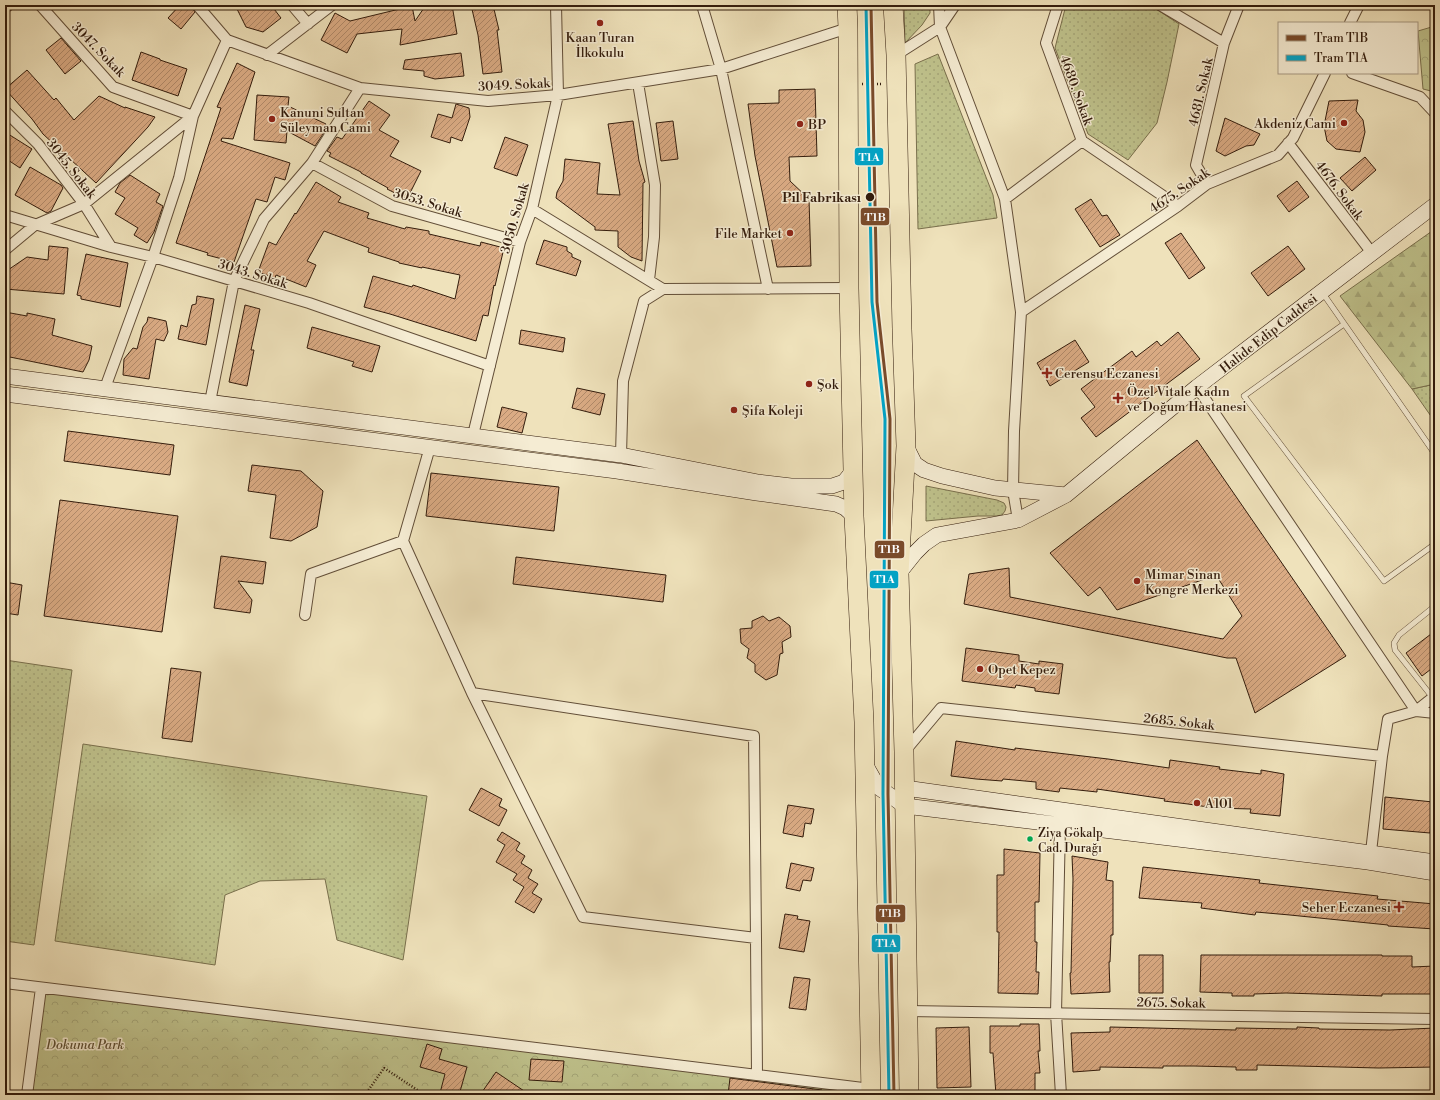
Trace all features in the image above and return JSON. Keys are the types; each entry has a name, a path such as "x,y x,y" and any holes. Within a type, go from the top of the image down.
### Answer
{"highway":[{"path":"847,5 849,288 853,471 865,764 871,1092"},
{"path":"893,5 896,55 906,446 900,573 909,1095"}],"street":[{"path":"5,8 9,5"},
{"name":"3047. Sokak","path":"40,5 113,87 193,116"},
{"name":"3049. Sokak","path":"197,5 227,40 360,88 488,101 558,95 721,69 848,28"},
{"path":"292,5 308,24"},
{"path":"267,55 332,5"},
{"name":"3050. Sokak","path":"473,435 520,242 532,209 558,95 556,5"},
{"path":"702,5 721,69 768,289"},
{"path":"939,5 940,27 1005,199 1021,312 1014,430 1013,490 1018,520"},
{"path":"896,55 940,27 955,5"},
{"name":"4680. Sokak","path":"1058,5 1046,43 1082,141 1178,206"},
{"path":"1160,5 1224,43"},
{"name":"4681. Sokak","path":"1207,184 1196,165 1224,43 1239,5"},
{"path":"1350,22 1358,5"},
{"path":"105,388 153,257 179,178 193,116 227,40"},
{"name":"4675. Sokak","path":"1021,312 1178,206 1207,184 1278,155 1293,138 1325,74"},
{"path":"1355,74 1420,97 1435,113"},
{"path":"638,82 654,185 654,237 649,280"},
{"path":"210,402 234,281 264,219 312,163 360,88"},
{"name":"3045. Sokak","path":"5,111 38,144 84,204 111,247"},
{"path":"5,250 35,225 84,204 193,116"},
{"path":"1005,199 1082,141"},
{"name":"4676. Sokak","path":"1288,143 1372,253"},
{"name":"3053. Sokak","path":"312,163 392,206 520,242"},
{"name":"Halide Edip Caddesi","path":"900,573 924,544 938,535 1018,520 1066,496 1197,387 1435,205"},
{"path":"532,209 664,289 849,288"},
{"name":"3043. Sokak","path":"5,216 111,247 153,257 309,303 490,366"},
{"path":"621,455 623,381 644,301 664,289"},
{"path":"5,376 621,455 758,482 836,504 845,508 854,516"},
{"path":"1197,387 1416,710 1435,714"},
{"path":"5,394 617,471 757,494 792,492 832,486 844,482 853,471"},
{"path":"470,452 473,435"},
{"path":"906,446 915,464 924,470 942,476 995,488 1066,496"},
{"path":"430,447 403,541 472,693 583,917 756,938"},
{"path":"305,616 311,574 403,541"},
{"path":"472,693 754,736 757,1075"},
{"path":"1371,852 1382,756 1388,719 1416,710 1434,697"},
{"name":"2685. Sokak","path":"904,752 941,708 1382,756"},
{"path":"865,764 878,787 905,797 1060,825 1368,862 1435,873"},
{"path":"905,797 1371,852 1435,862"},
{"path":"1060,825 1056,1013 1060,1095"},
{"path":"5,983 757,1075 871,1092"},
{"path":"27,1095 41,988"},
{"name":"2675. Sokak","path":"908,1011 1435,1019"}],"lane":[{"path":"1322,292 1435,454"},
{"path":"1344,324 1244,396 1384,581 1435,544"},
{"path":"1434,697 1395,650 1394,643 1399,635 1435,606"}],"path":[{"path":"848,85 896,84"},
{"path":"365,1095 384,1068 425,1095"}],"green space":[{"path":"904,5 930,5 930,13 922,25 905,43"},
{"path":"1066,5 1150,5 1179,24 1157,123 1128,160 1088,134 1055,48"},
{"path":"1435,26 1435,92 1423,89 1418,31"},
{"path":"938,54 993,195 997,218 918,229 915,64"},
{"path":"1435,229 1435,384 1412,389 1340,296"},
{"path":"1435,384 1435,422 1412,389"},
{"path":"926,486 997,500 1004,503 1006,507 1005,511 1002,515 996,516 978,516 926,521"},
{"path":"5,660 72,670 34,945 5,941"},
{"path":"83,744 427,796 403,960 337,940 325,879 260,881 225,895 215,965 55,941"},
{"name":"Dokuma Park","path":"41,988 871,1089 871,1095 27,1095"}],"building":[{"path":"180,5 191,5 195,12 181,29 168,18"},
{"path":"235,5 271,5 281,18 263,32 246,27"},
{"path":"426,5 452,5 457,34 400,45 402,29 357,34 347,53 321,40 335,13 350,21 412,6 415,21"},
{"path":"471,5 493,5 499,30 497,30 502,72 483,74 478,35"},
{"path":"61,38 81,61 65,74 46,50"},
{"path":"141,52 187,69 178,96 132,80"},
{"path":"461,53 464,76 435,79 424,76 424,71 403,69 405,60"},
{"path":"237,63 255,72 233,139 222,138 221,141 290,163 285,180 275,177 267,202 256,199 234,262 207,255 208,253 176,243 221,108 217,107"},
{"path":"27,70 54,100 56,98 74,120 99,96 125,108 155,117 148,127 96,183 43,134 32,119 5,89"},
{"path":"815,89 817,156 789,157 790,181 809,199 811,266 777,267 755,156 748,104 779,103 779,90"},
{"name":"Kanuni Sultan Süleyman Cami","path":"257,95 289,97 288,106 326,124 323,130 325,131 315,146 287,131 286,143 254,140"},
{"name":"Akdeniz Cami","path":"1358,100 1356,111 1363,120 1365,132 1360,152 1336,149 1327,141 1324,126 1329,101"},
{"path":"369,101 390,115 379,130 399,141 390,156 421,171 407,199 387,189 388,188 361,172 329,156 331,153 327,151 337,137 342,139"},
{"path":"456,104 469,108 470,117 462,141 451,137 450,143 431,137 438,114 452,118"},
{"path":"1225,118 1260,134 1254,145 1246,146 1225,156 1216,151"},
{"path":"633,121 639,161 645,182 643,183 642,261 631,257 618,247 618,231 595,230 595,227 556,198 557,192 563,181 565,159 600,163 597,194 620,195 608,124"},
{"path":"673,121 678,159 661,161 656,123"},
{"path":"5,132 32,149 20,168 5,158"},
{"path":"505,137 528,145 517,176 494,168"},
{"path":"1365,157 1376,170 1352,191 1340,178"},
{"path":"30,167 61,185 63,188 51,211 47,213 15,195"},
{"path":"130,175 160,194 156,202 163,206 154,232 147,243 134,235 138,228 115,214 125,198 115,192 120,183"},
{"path":"1297,181 1309,197 1289,212 1277,196"},
{"path":"316,182 341,197 338,202 369,213 367,218 405,229 406,227 429,231 429,234 480,246 481,242 504,248 495,286 494,285 488,316 483,315 476,341 364,307 373,276 412,287 413,285 455,299 460,275 399,263 368,252 369,248 324,231 307,261 316,265 306,287 276,275 275,278 258,272 269,242 276,245"},
{"path":"1091,199 1102,216 1107,215 1120,235 1100,247 1075,209"},
{"path":"1181,233 1205,268 1189,279 1165,243"},
{"path":"544,240 567,247 567,251 572,254 572,257 581,261 576,276 536,264"},
{"path":"49,246 68,248 64,294 5,289 5,272 27,257 48,260"},
{"path":"1288,246 1305,269 1268,296 1251,273"},
{"path":"86,254 128,263 120,307 81,299 81,296 77,295"},
{"path":"197,296 214,299 206,345 178,339 181,325 187,327 192,305 196,304"},
{"path":"245,305 260,309 251,350 254,350 247,386 229,382"},
{"path":"5,312 27,316 27,313 55,319 52,335 92,346 89,360 83,372 5,356"},
{"path":"148,317 166,321 168,332 164,341 156,339 149,379 123,375 124,359 133,348 137,349 143,327 147,322"},
{"path":"312,327 380,346 372,372 352,366 354,362 307,348"},
{"path":"521,330 565,338 563,352 519,344"},
{"name":"Özel Vitale Kadın ve Doğum Hastanesi","path":"1178,332 1200,359 1096,437 1081,418 1095,407 1081,389 1132,351 1136,357 1157,341 1161,346"},
{"path":"1075,340 1089,362 1050,386 1037,363"},
{"path":"577,388 605,394 600,415 572,408"},
{"path":"502,407 527,413 522,433 497,427"},
{"path":"68,431 174,445 170,475 64,461"},
{"name":"Mimar Sinan Kongre Merkezi","path":"1197,440 1346,656 1255,713 1236,658 1227,658 964,604 969,574 1009,568 1010,597 1223,639 1242,616 1216,575 1117,610 1100,587 1088,596 1050,553"},
{"path":"252,465 301,471 323,491 317,527 291,541 270,538 276,495 248,491"},
{"path":"431,473 559,487 554,531 426,516"},
{"path":"60,500 178,516 162,632 44,616"},
{"path":"221,556 266,562 263,584 238,581 252,600 250,613 214,608"},
{"path":"516,557 666,575 663,602 513,584"},
{"path":"5,582 22,585 18,615 5,613"},
{"path":"763,616 769,621 779,617 790,626 791,637 782,642 783,653 780,654 777,675 766,680 755,672 755,664 747,658 749,649 741,643 740,629 752,628 752,621"},
{"path":"1435,631 1435,666 1422,676 1406,653"},
{"path":"966,648 1019,655 1019,661 1039,664 1039,661 1063,664 1059,694 1035,691 1035,688 1016,685 1015,688 962,681"},
{"path":"171,668 201,672 192,742 162,738"},
{"path":"956,741 1015,750 1015,748 1169,768 1170,760 1220,767 1219,769 1261,774 1261,770 1284,774 1280,816 1250,813 1251,809 1215,808 1097,789 1097,792 1060,788 1059,792 1036,789 1036,782 1003,779 1002,781 951,776"},
{"path":"481,788 502,799 499,806 507,810 499,826 469,810"},
{"path":"1385,797 1433,802 1430,833 1383,829"},
{"path":"788,805 814,809 811,824 805,823 803,837 783,833"},
{"path":"502,832 520,843 516,850 525,856 521,863 532,870 528,878 538,884 532,893 542,899 534,913 515,902 524,887 513,880 517,874 496,862 505,845 497,840"},
{"path":"1004,849 1040,853 1039,902 1035,902 1035,942 1037,942 1036,972 1039,972 1038,994 998,993 999,932 997,932 997,875 1004,875"},
{"path":"1072,856 1108,862 1106,880 1113,881 1113,935 1111,935 1109,962 1110,992 1071,994"},
{"path":"791,863 814,868 811,881 803,880 800,891 786,888"},
{"path":"1143,867 1260,880 1259,883 1378,896 1377,899 1435,904 1435,929 1388,926 1256,912 1255,915 1201,908 1202,903 1139,898"},
{"path":"785,914 798,916 797,919 810,921 804,952 779,948"},
{"path":"1139,955 1163,955 1163,993 1139,993"},
{"path":"1201,955 1412,956 1412,967 1435,966 1435,994 1382,994 1382,996 1286,993 1254,994 1254,996 1232,996 1232,993 1200,992"},
{"path":"794,977 810,979 806,1010 789,1008"},
{"path":"1020,1024 1039,1024 1040,1051 1038,1051 1040,1073 1035,1073 1035,1095 996,1095 993,1053 990,1053 990,1026 1020,1026"},
{"path":"969,1027 971,1087 937,1088 936,1028"},
{"path":"1110,1027 1236,1030 1236,1028 1297,1029 1297,1027 1319,1029 1390,1030 1435,1028 1435,1067 1379,1068 1257,1065 1257,1070 1236,1070 1236,1067 1163,1066 1163,1068 1100,1067 1100,1070 1073,1072 1071,1033 1110,1032"},
{"path":"427,1044 442,1049 439,1059 467,1067 459,1095 440,1093 445,1074 420,1067"},
{"path":"531,1059 564,1061 562,1082 529,1080"},
{"path":"496,1072 530,1095 480,1095"},
{"path":"730,1078 822,1090 822,1095 728,1095"}],"tram line":[{"name":"T1A","path":"866,5 872,302 885,419 883,794 889,1095"},
{"name":"T1B","path":"871,5 877,302 890,419 888,794 894,1095"}],"place":[{"name":"Kaan Turan İlkokulu","path":"600,23"},
{"name":"Kanuni Sultan Süleyman Cami","path":"272,119"},
{"name":"Akdeniz Cami","path":"1344,123"},
{"name":"BP","path":"800,124"},
{"name":"Pil Fabrikası","path":"870,197"},
{"name":"File Market","path":"790,233"},
{"name":"Cerensu Eczanesi","path":"1047,373"},
{"name":"Şok","path":"809,384"},
{"name":"Özel Vitale Kadın ve Doğum Hastanesi","path":"1118,398"},
{"name":"Şifa Koleji","path":"734,410"},
{"name":"Mimar Sinan Kongre Merkezi","path":"1137,581"},
{"name":"Opet Kepez","path":"980,669"},
{"name":"A101","path":"1197,803"},
{"name":"Ziya Gökalp Cad. Durağı","path":"1030,839"},
{"name":"Seher Eczanesi","path":"1399,907"}]}
